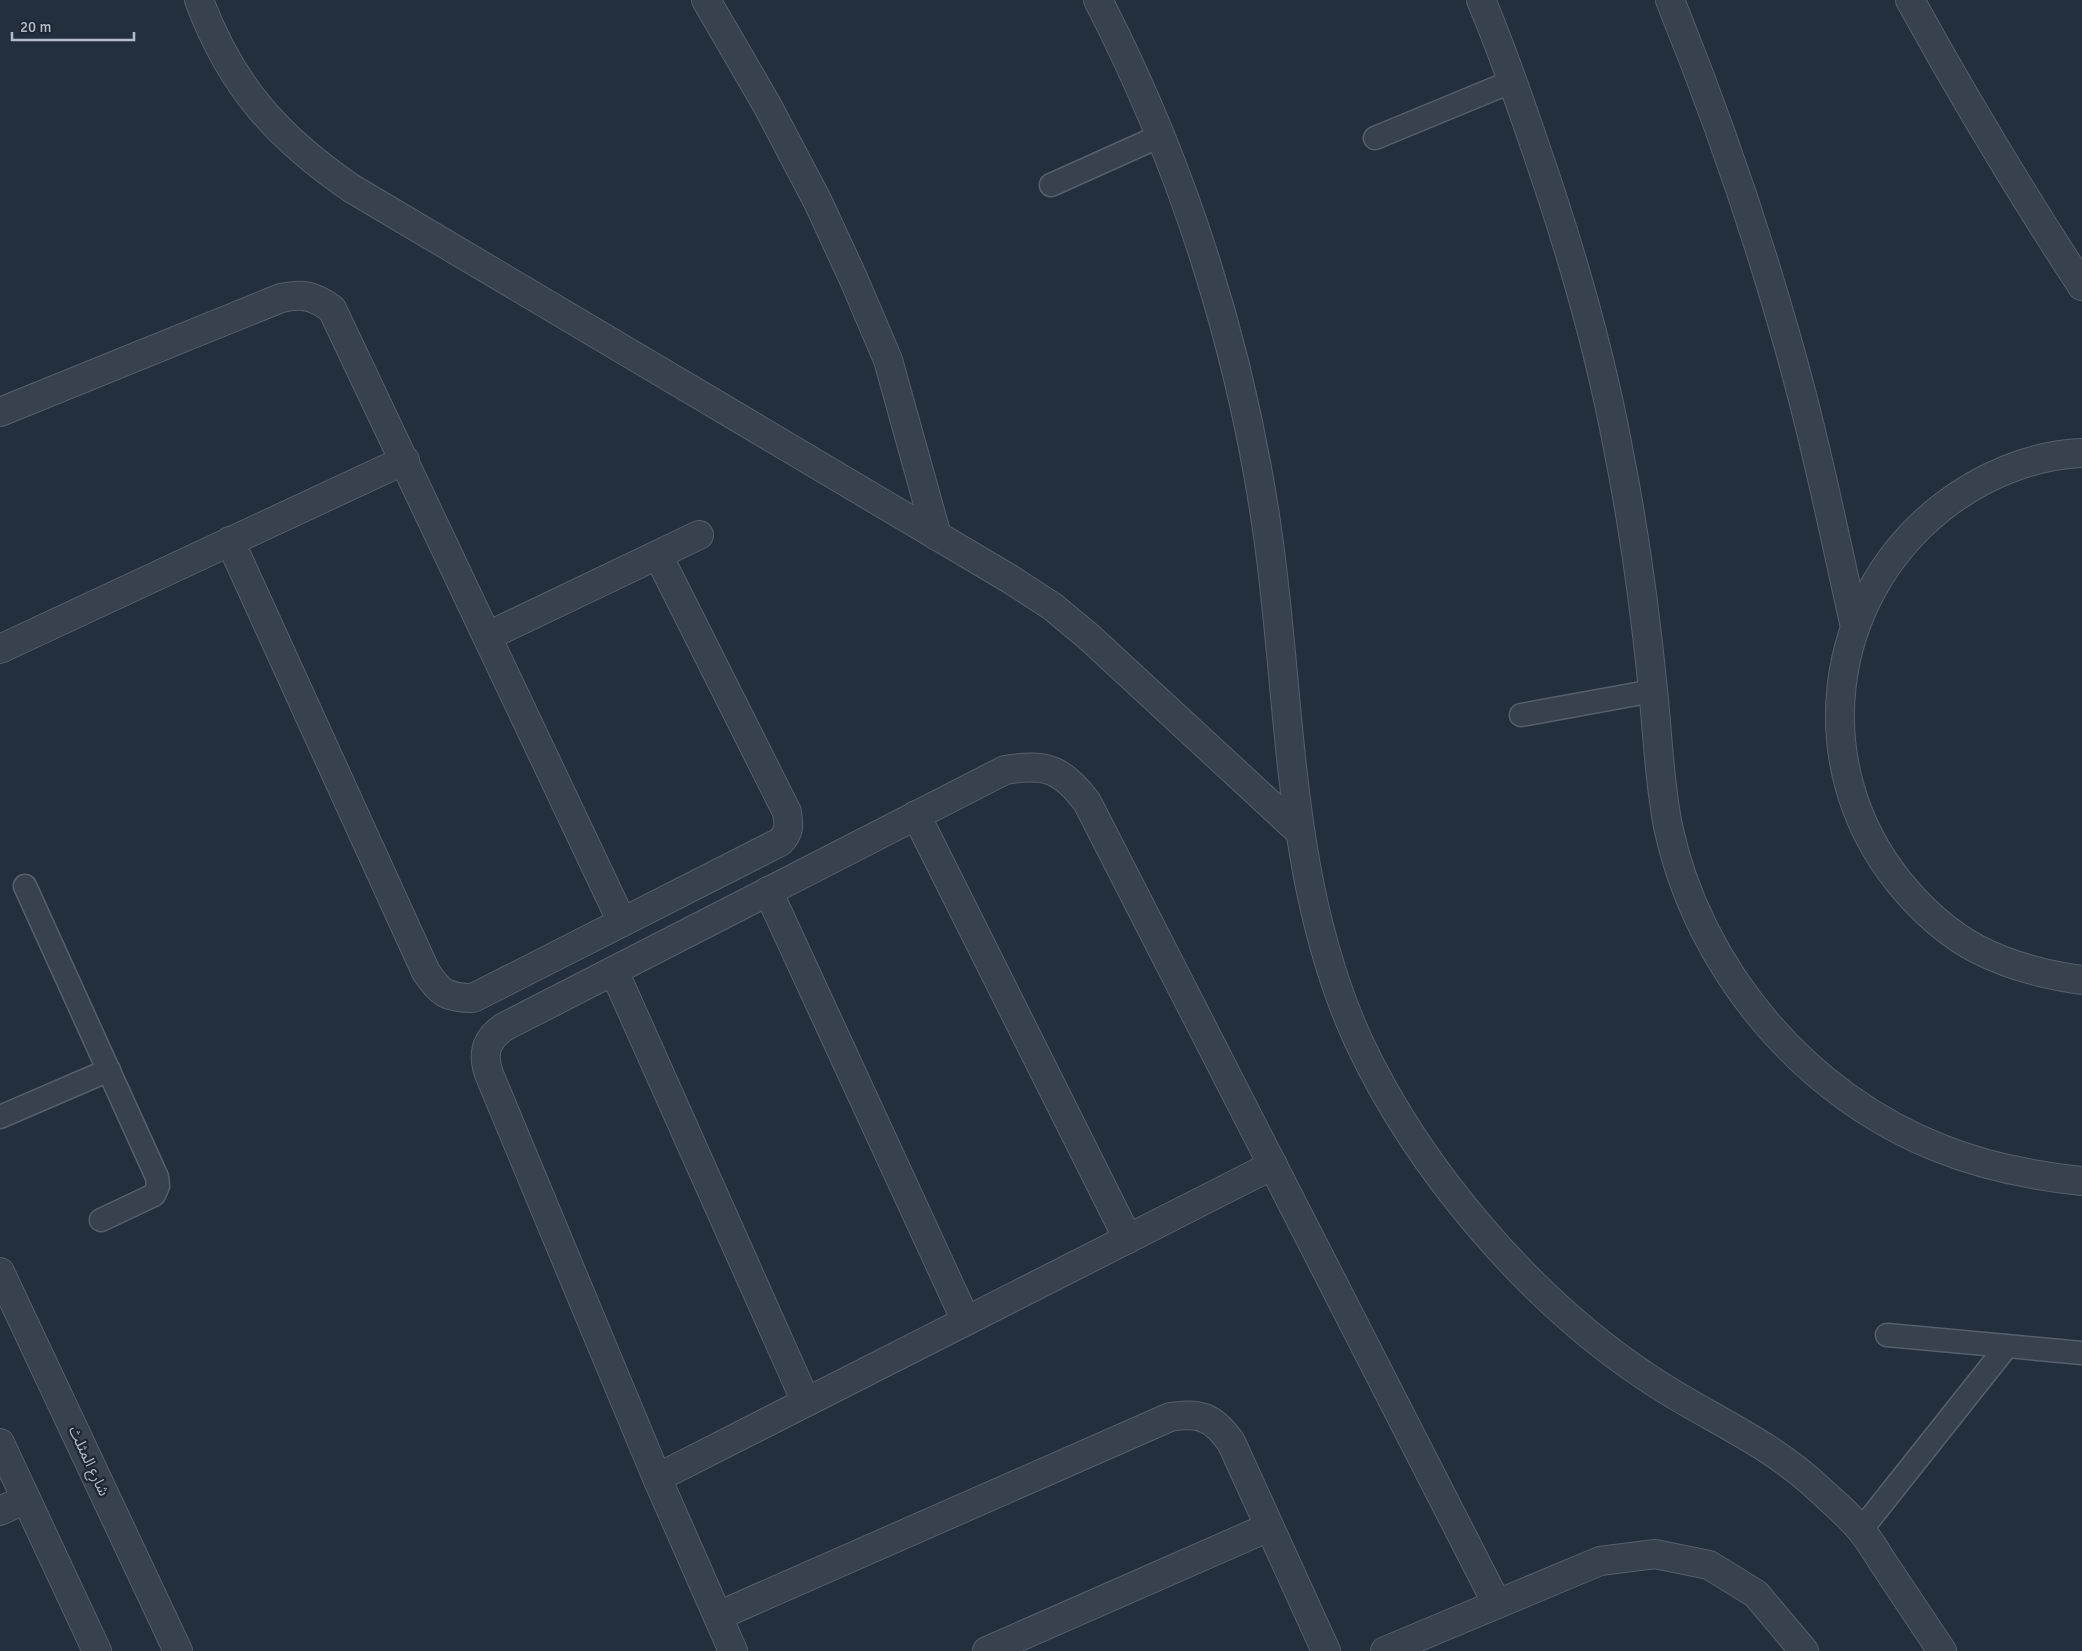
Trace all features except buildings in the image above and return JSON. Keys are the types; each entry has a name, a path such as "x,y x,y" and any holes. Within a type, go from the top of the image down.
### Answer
{"street":[{"path":"200,0 209,26 228,63 251,98 278,131 313,162 351,188 937,536 1053,607 1089,637 1299,831"},
{"path":"706,0 767,105 818,202 854,280 888,360 937,536"},
{"path":"1098,0 1119,41 1160,136 1199,241 1226,332 1250,432 1268,534 1299,831 1314,913 1334,977 1359,1041 1390,1100 1426,1158 1467,1212 1544,1292 1600,1346 1694,1407 1737,1430 1778,1456 1815,1485 1861,1530 1942,1651"},
{"path":"1481,0 1513,81 1564,230 1593,337 1618,446 1637,555 1653,691 1660,775 1667,820 1684,881 1706,931 1733,978 1765,1022 1810,1067 1845,1096 1891,1125 1940,1148 1992,1166 2044,1177 2082,1181"},
{"path":"1670,0 1700,75 1748,210 1789,347 1824,486 1854,626"},
{"path":"1910,0 1958,88 2015,183 2082,286"},
{"path":"0,412 281,298 299,294 317,298 332,309 622,922"},
{"path":"2082,453 2029,462 1990,477 1954,498 1922,523 1894,554 1871,589 1854,626 1844,667 1840,699 1842,749 1850,789 1864,828 1884,864 1910,897 1941,925 1975,948 2013,965 2053,976 2082,980"},
{"path":"0,649 405,460"},
{"path":"488,636 699,535"},
{"path":"230,541 426,972 437,988 454,998 473,998 780,842 788,835 790,826 787,812 658,555"},
{"path":"733,1651 657,1478 484,1061 486,1047 493,1035 768,891 1005,770 1029,766 1052,770 1072,783 1087,802 1497,1604"},
{"path":"916,815 1128,1238"},
{"path":"768,891 966,1321"},
{"path":"614,971 806,1402"},
{"path":"657,1478 1273,1165"},
{"name":"شارع المثلث","path":"0,1272 178,1651"},
{"path":"718,1616 1170,1417 1188,1414 1205,1417 1220,1428 1231,1442 1326,1651"},
{"path":"0,1444 97,1651"},
{"path":"0,1511 26,1499"},
{"path":"987,1651 1269,1527"},
{"path":"1385,1651 1600,1561 1655,1554 1709,1565 1756,1594 1804,1651"}],"lane":[{"path":"1375,138 1513,81"},
{"path":"1051,185 1160,136"},
{"path":"1521,715 1653,691"},
{"path":"25,886 157,1176 158,1186 154,1194 101,1220"},
{"path":"0,1118 108,1070"},
{"path":"1887,1334 2082,1353"},
{"path":"1861,1530 2007,1346"}]}
